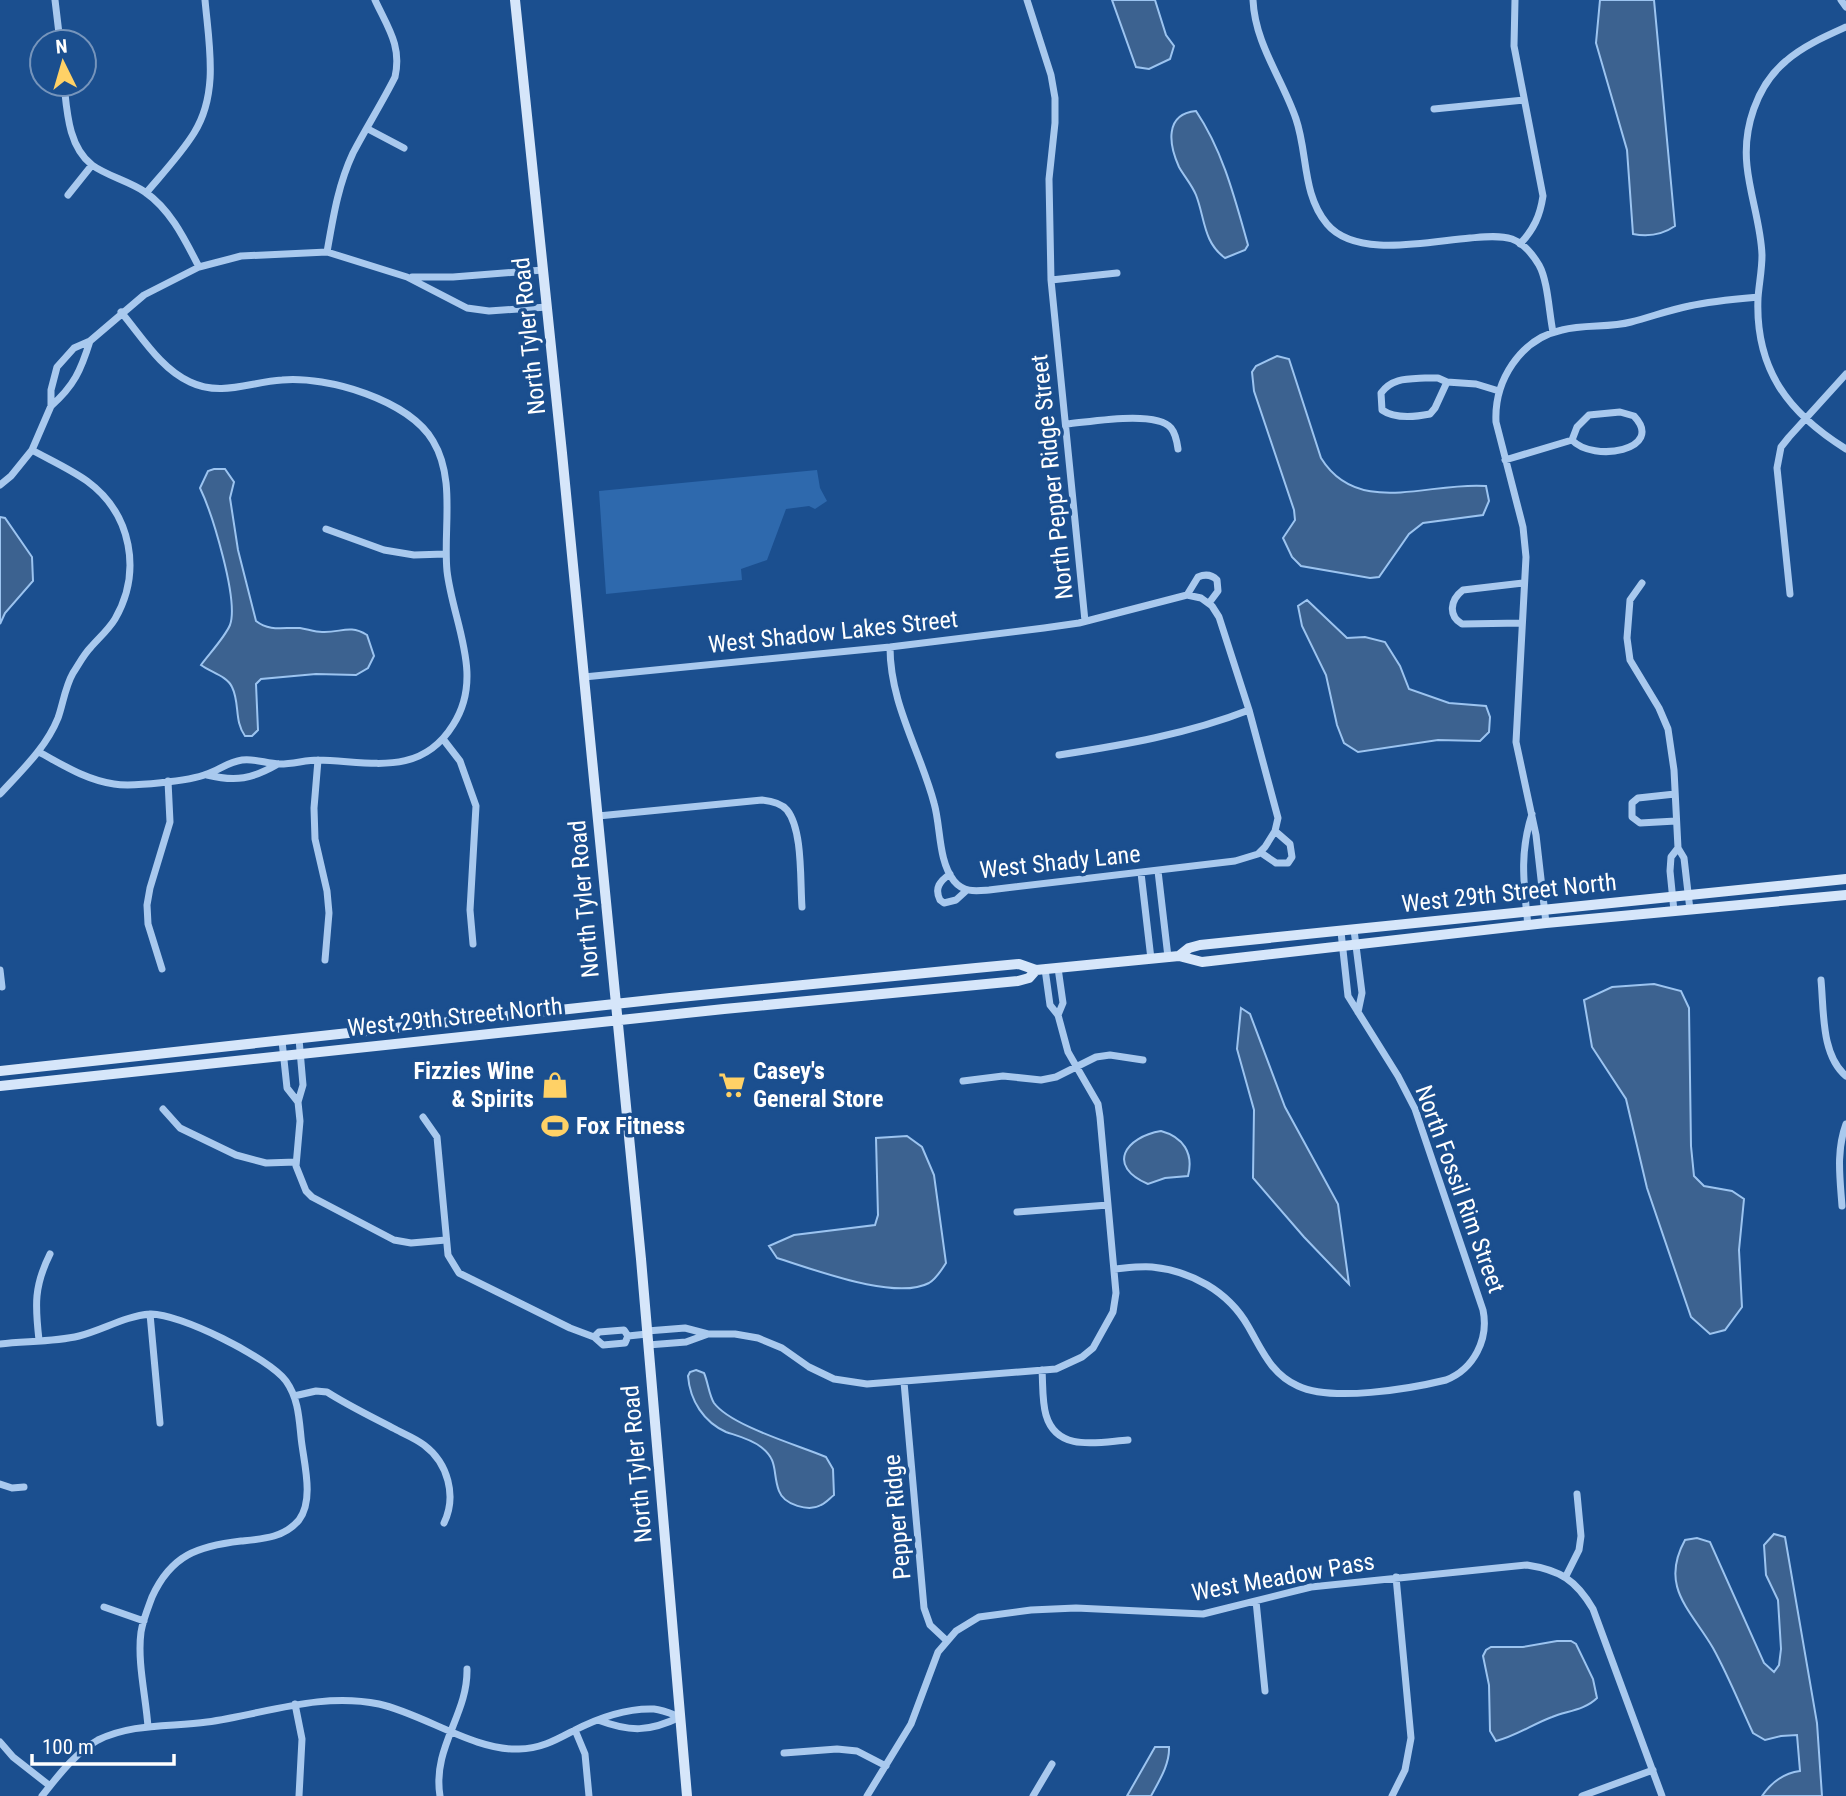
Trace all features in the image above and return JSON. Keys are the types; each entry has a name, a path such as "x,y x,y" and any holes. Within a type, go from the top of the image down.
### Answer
{"main road":[{"name":"North Tyler Road","path":"515,0 648,1337 687,1796"},
{"name":"West 29th Street North","path":"0,1071 1019,964 1041,970 1151,959 1173,956 1200,945 1846,880"},
{"name":"West 29th Street North","path":"1173,956 1202,962 1546,923 1846,895"},
{"name":"West 29th Street North","path":"0,1086 812,1000 1018,981 1041,970"},
{"path":"811,986 812,1000"}],"street":[{"path":"55,0 58,28"},
{"path":"146,193 194,134 205,110 211,63 205,0"},
{"path":"327,252 334,206 345,175 395,78 398,65 397,47 375,0"},
{"name":"North Pepper Ridge Street","path":"1027,0 1051,75 1055,98 1049,179 1051,280 1085,621 1187,595"},
{"path":"1253,0 1256,29 1297,123 1315,207 1329,226 1359,244 1382,245 1487,237 1512,239 1537,262 1542,272 1553,332"},
{"path":"1514,0 1514,46 1543,196 1540,214 1533,230 1520,244"},
{"path":"1842,0 1846,7"},
{"path":"1846,27 1786,61 1768,81 1758,96 1746,141 1747,166 1762,256 1758,297 1760,339 1765,355 1783,395 1822,434 1846,449"},
{"path":"66,98 72,134 80,151 92,165 146,193 174,223 200,267"},
{"path":"1434,109 1524,100"},
{"path":"368,129 404,148"},
{"path":"68,195 92,165"},
{"path":"51,407 51,390 57,367 74,348 90,341 144,295 200,267 241,256 327,252 407,277 467,308 489,311 547,307"},
{"path":"407,277 453,277 543,270"},
{"path":"1051,280 1117,273"},
{"path":"1546,923 1532,814 1516,742 1526,556 1523,527 1496,422 1495,406 1499,391 1505,374 1516,359 1532,343 1553,332 1630,323 1688,306 1758,297"},
{"path":"39,752 86,777 115,785 147,785 206,775 223,765 244,759 278,764 318,760 368,764 403,762 425,753 443,739 455,723 465,700 468,665 449,590 445,554 447,490 444,466 434,442 420,423 402,410 334,383 310,379 280,380 215,390 192,383 170,370 121,313"},
{"path":"0,485 32,450 51,407 77,378 90,341"},
{"path":"1790,594 1777,468 1781,447 1846,374"},
{"path":"1447,382 1430,414 1400,416 1382,410 1381,393 1387,384 1397,380 1438,378 1499,391"},
{"path":"1504,460 1573,440 1582,421 1594,414 1626,413 1634,416 1641,426 1639,441 1625,450 1593,452 1584,450 1573,440"},
{"path":"1067,424 1142,418 1160,422 1170,426 1178,449"},
{"path":"0,794 39,752 57,720 71,677 88,650 114,621 125,598 131,576 132,554 125,529 102,496 89,482 32,450"},
{"path":"326,529 384,550 414,555 445,554"},
{"path":"1173,956 1158,871 1235,861 1260,852 1275,831 1278,818 1249,710 1219,617 1209,603 1187,595 1198,577 1207,575 1217,580 1217,591 1209,603"},
{"path":"1521,623 1462,624 1453,614 1452,605 1463,590 1523,583"},
{"path":"1642,583 1630,600 1627,638 1630,660 1659,708 1668,729 1678,848 1684,858 1690,910"},
{"name":"West Shadow Lakes Street","path":"584,677 890,647 1085,621"},
{"path":"890,647 890,669 898,705 934,802 945,863 958,885 967,890"},
{"path":"1059,754 1179,732 1249,710"},
{"path":"443,739 460,761 476,806 470,910 473,944"},
{"path":"318,760 314,829 329,913 325,960"},
{"path":"206,775 227,780 243,778 258,775 278,764"},
{"path":"162,969 148,924 147,905 170,822 168,781"},
{"path":"1675,794 1638,798 1632,803 1630,810 1632,817 1640,822 1676,821"},
{"path":"598,816 762,800 775,802 786,808 794,822 803,907"},
{"path":"1528,926 1522,856 1532,814"},
{"path":"1260,852 1276,863 1288,863 1292,857 1290,844 1275,831"},
{"path":"1674,911 1670,871 1671,857 1678,848"},
{"name":"West Shady Lane","path":"950,874 937,890 944,903 956,900 967,890 989,890 1158,871"},
{"path":"1141,873 1151,959"},
{"path":"1354,930 1362,993 1358,1013"},
{"name":"North Fossil Rim Street","path":"1114,1269 1150,1267 1186,1274 1201,1281 1233,1305 1277,1373 1316,1393 1338,1395 1446,1380 1454,1377 1469,1363 1480,1348 1485,1321 1483,1310 1415,1109 1398,1076 1348,996 1341,932"},
{"path":"1058,968 1063,1003 1058,1015"},
{"path":"0,970 2,987"},
{"path":"648,1337 685,1328 708,1334 758,1338 782,1348 809,1367 834,1379 867,1384 1056,1369 1082,1357 1093,1348 1108,1325 1116,1293 1098,1104 1074,1066 1058,1015 1050,1005 1041,970"},
{"path":"1346,977 1360,975"},
{"path":"1821,980 1832,1058 1846,1076"},
{"path":"299,1039 303,1085 298,1102 300,1121 296,1162 300,1179 312,1197 394,1240 411,1243 446,1240"},
{"path":"282,1041 287,1088 298,1102"},
{"path":"962,1081 1003,1076 1041,1080 1056,1077 1096,1057 1110,1055 1143,1060"},
{"path":"163,1110 180,1128 236,1155 266,1163 296,1162"},
{"path":"423,1116 436,1137 448,1255 459,1273 594,1338 603,1345 625,1343 628,1336"},
{"path":"1842,1206 1839,1147 1846,1124"},
{"path":"1017,1212 1108,1205"},
{"path":"39,1340 36,1294 50,1254"},
{"path":"150,1314 160,1423"},
{"path":"0,1344 82,1335 135,1316 166,1315 180,1319 267,1364 284,1379 294,1396 306,1493 300,1518 285,1532 274,1537 204,1547 177,1562 162,1579 141,1631 148,1727"},
{"path":"594,1338 599,1332 624,1330 628,1336"},
{"path":"628,1336 686,1342 708,1334"},
{"path":"1042,1370 1046,1414 1057,1434 1068,1441 1081,1444 1128,1440"},
{"name":"Pepper Ridge","path":"904,1382 924,1608 930,1625 946,1640"},
{"path":"294,1396 316,1391 327,1392 424,1444 441,1464 447,1478 451,1509 444,1523"},
{"path":"0,1484 12,1488 24,1487"},
{"path":"1577,1494 1581,1536 1579,1550 1566,1576 1584,1594 1593,1609 1662,1796"},
{"name":"West Meadow Pass","path":"867,1796 911,1724 938,1652 946,1640 969,1622 992,1614 1076,1608 1203,1614 1311,1587 1518,1565 1540,1567 1566,1576"},
{"path":"1392,1796 1405,1770 1411,1738 1396,1577"},
{"path":"1256,1601 1265,1691"},
{"path":"104,1607 144,1621"},
{"path":"440,1796 438,1788 442,1752 468,1689 467,1669"},
{"path":"42,1796 72,1760 96,1741 118,1732 207,1722 295,1704 347,1699 379,1704 402,1710 494,1747 516,1750 554,1742 597,1720 620,1712 656,1709 680,1717"},
{"path":"295,1704 302,1739 299,1796"},
{"path":"597,1720 616,1727 635,1729 658,1727 680,1717"},
{"path":"575,1730 585,1754 589,1796"},
{"path":"0,1742 50,1786"},
{"path":"784,1753 837,1749 857,1751 886,1766"},
{"path":"1033,1796 1052,1764"},
{"path":"1582,1796 1653,1770"}],"shaded area":[{"path":"1112,0 1155,0 1166,35 1174,46 1170,59 1149,69 1136,67"},
{"path":"1600,0 1654,0 1675,226 1660,233 1633,234 1627,150 1596,43"},
{"path":"1196,111 1221,159 1248,245 1245,250 1225,258 1212,245 1196,195 1179,167 1173,149 1174,124 1186,113"},
{"path":"1277,356 1289,359 1321,458 1336,476 1355,487 1375,492 1396,493 1486,486 1489,501 1483,515 1423,523 1409,534 1379,577 1370,578 1301,566 1292,557 1283,538 1295,520 1294,510 1254,391 1252,372 1256,366"},
{"path":"225,469 234,482 230,498 238,550 256,621 272,628 300,628 322,632 355,630 367,635 374,656 368,668 356,675 316,674 261,679 256,684 258,730 252,736 245,736 242,730 230,683 201,665 228,630 232,613 223,556 200,488 208,471"},
{"path":"817,470 820,488 827,501 815,509 809,506 786,509 767,560 741,569 742,580 606,594 599,491"},
{"path":"0,517 5,518 32,557 33,581 5,613 0,624"},
{"path":"1307,600 1347,638 1365,637 1385,642 1400,666 1409,689 1449,703 1486,706 1490,717 1489,732 1480,741 1438,740 1358,752 1344,743 1337,725 1326,675 1302,626 1298,606"},
{"path":"1654,984 1681,991 1689,1008 1691,1146 1694,1176 1704,1186 1732,1191 1744,1199 1739,1250 1742,1307 1725,1330 1710,1334 1691,1317 1647,1188 1626,1099 1592,1047 1584,1000 1612,987"},
{"path":"1241,1008 1250,1014 1285,1107 1338,1204 1349,1284 1253,1178 1254,1110 1237,1049"},
{"path":"1161,1131 1175,1137 1185,1147 1189,1160 1188,1176 1165,1178 1148,1184 1127,1169 1125,1153 1138,1139"},
{"path":"907,1136 922,1147 934,1175 946,1263 934,1279 914,1288 875,1286 777,1258 769,1246 794,1235 875,1225 878,1215 876,1138"},
{"path":"696,1370 704,1373 712,1400 723,1411 750,1427 826,1457 833,1469 834,1495 823,1504 810,1508 797,1506 786,1500 779,1491 773,1462 767,1452 753,1442 718,1428 700,1410 692,1394 688,1376"},
{"path":"1774,1534 1785,1537 1817,1723 1822,1796 1762,1796 1778,1779 1800,1771 1797,1735 1765,1740 1753,1733 1718,1658 1688,1610 1677,1585 1675,1571 1685,1540 1697,1538 1710,1542 1764,1663 1774,1672 1779,1665 1781,1649 1778,1600 1766,1575 1764,1545"},
{"path":"1571,1641 1576,1644 1593,1679 1597,1698 1581,1708 1552,1717 1496,1741 1490,1731 1489,1685 1483,1656 1486,1650 1491,1647 1523,1647"},
{"path":"1155,1747 1169,1747 1169,1753 1151,1796 1127,1796"}],"place":[{"name":"Fizzies Wine & Spirits","path":"555,1085"},
{"name":"Casey's General Store","path":"732,1085"},
{"name":"Fox Fitness","path":"555,1126"}]}
